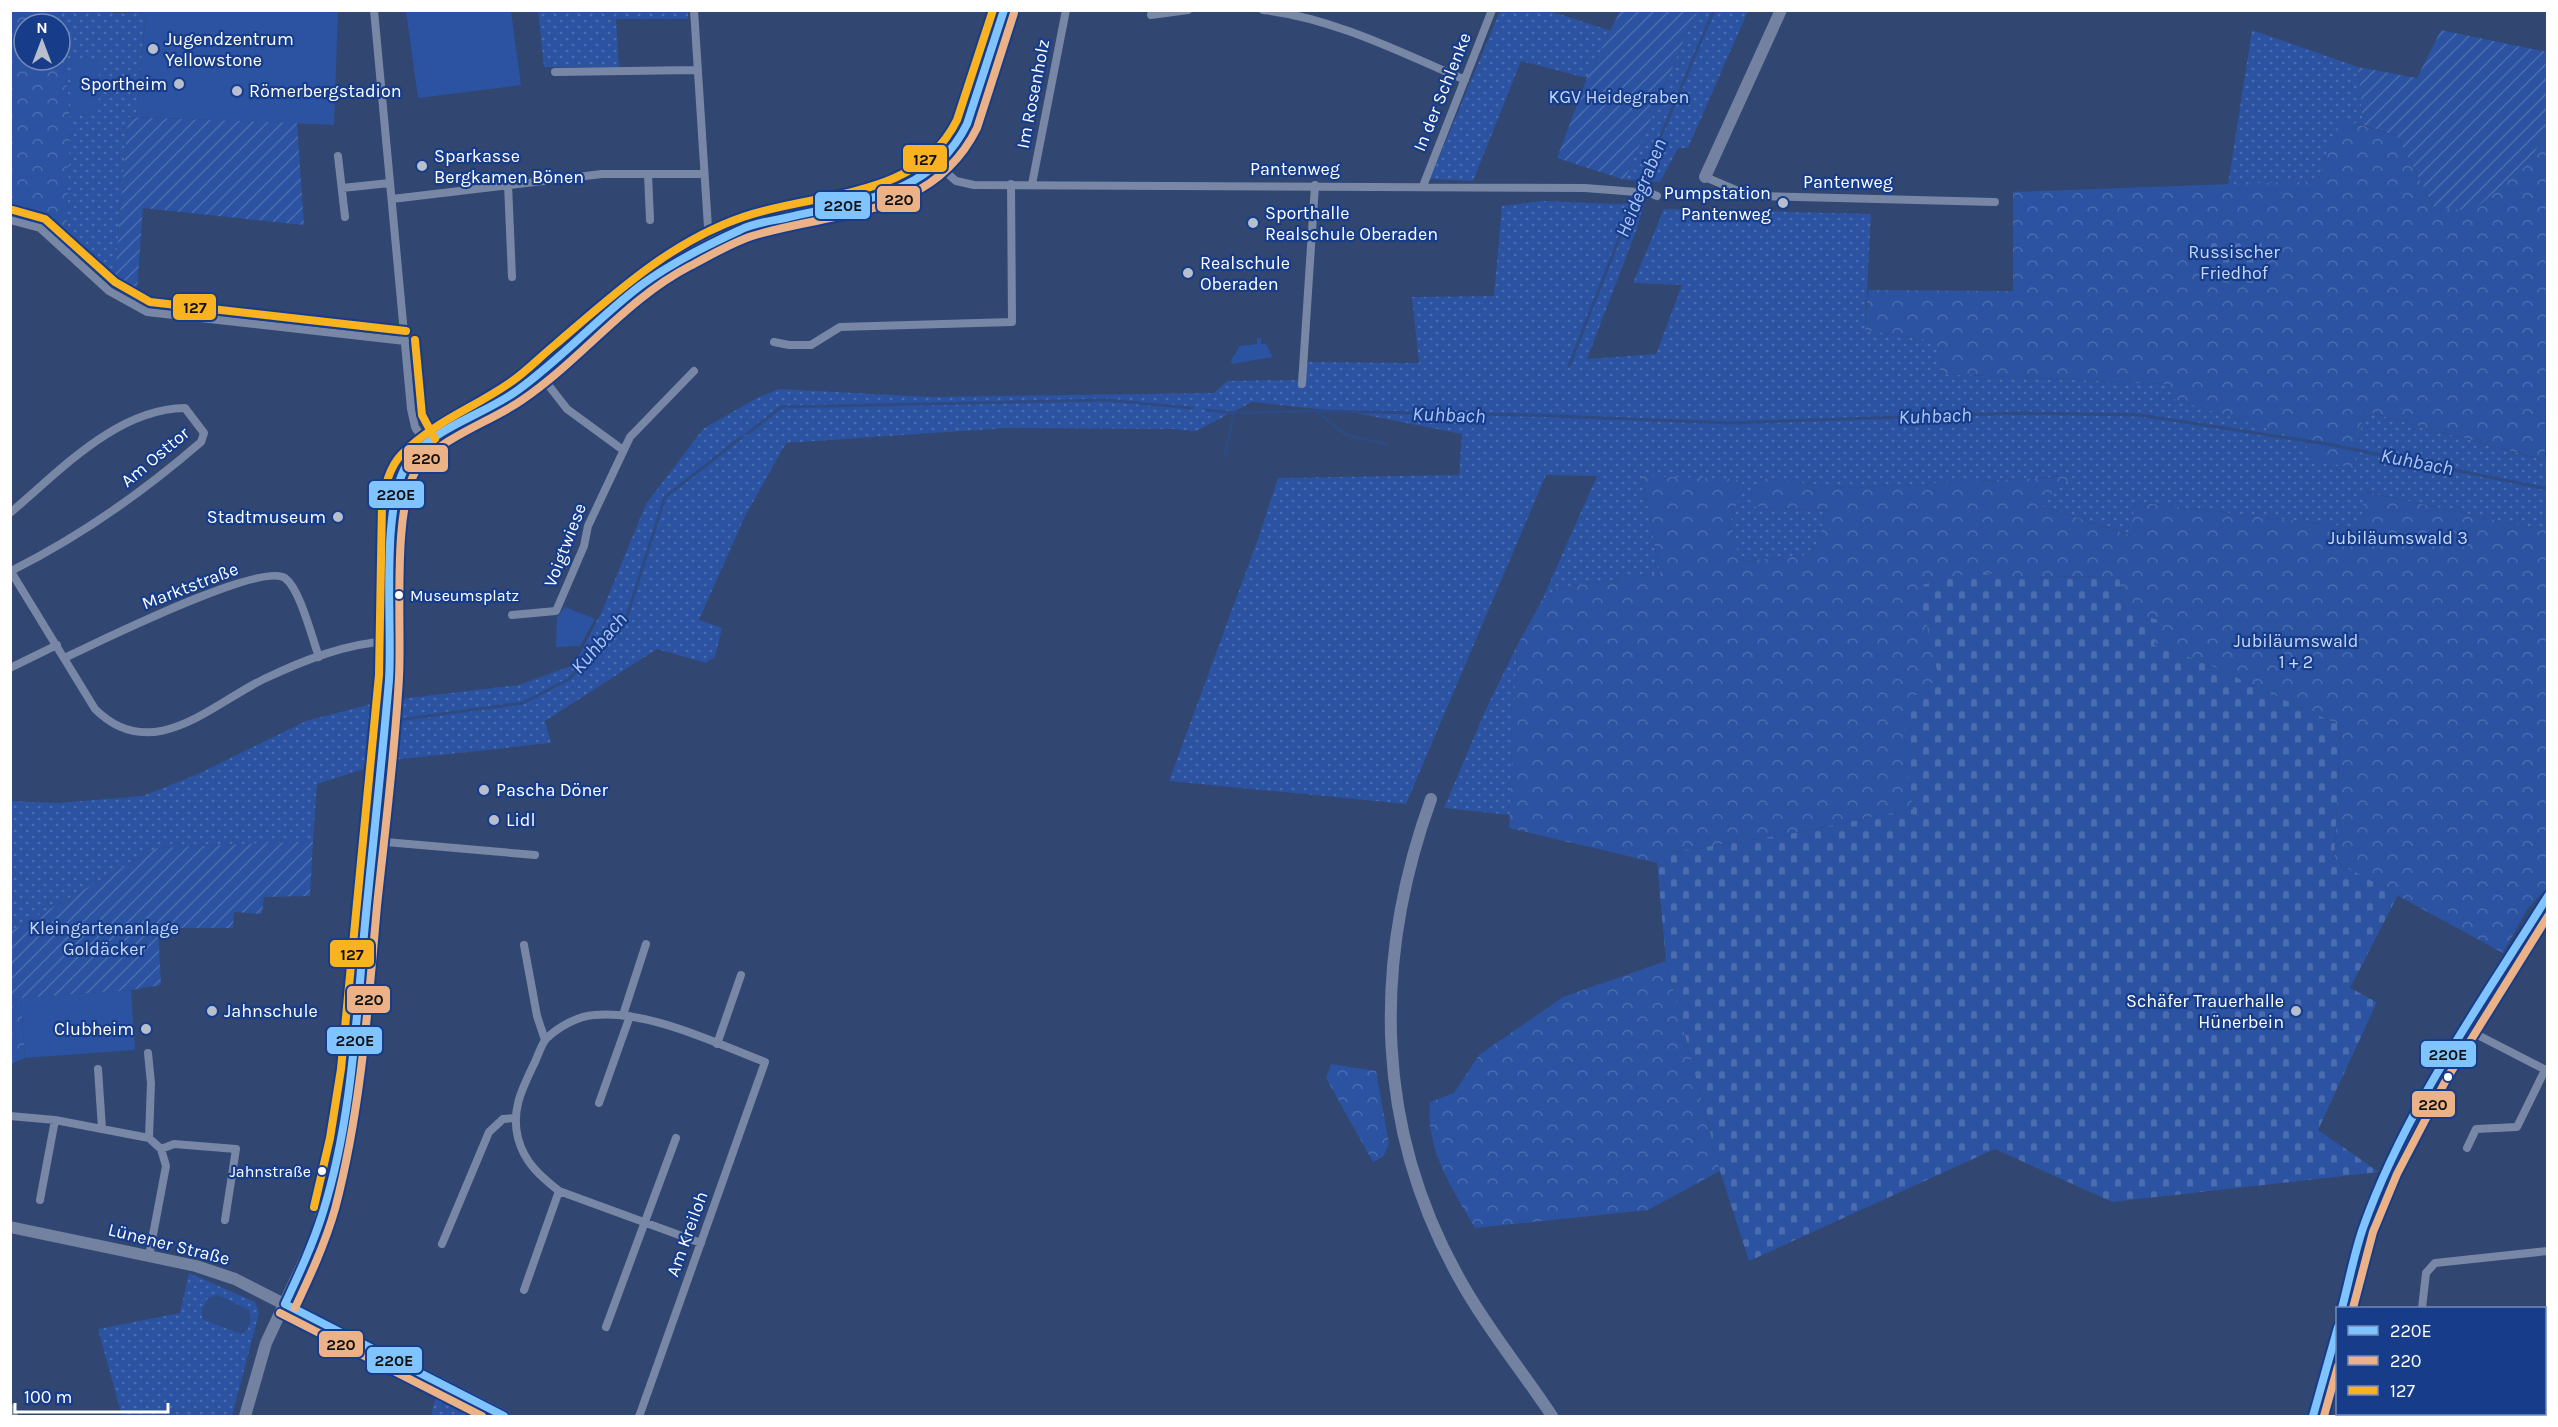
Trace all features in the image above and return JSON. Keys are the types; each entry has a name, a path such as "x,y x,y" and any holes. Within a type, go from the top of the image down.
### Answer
{"main road":[{"path":"245,1416 256,1370 316,1234 342,1128 351,1070 374,841 391,640 392,505 401,475 411,459 426,444 495,405 539,373 640,286 680,258 746,227 882,195 913,183 938,165 959,140 967,124 1004,10"},
{"path":"1705,177 1780,10"},
{"path":"1431,799 1411,862 1395,934 1391,1034 1402,1128 1424,1204 1454,1268 1476,1308 1552,1416"},
{"name":"Lünener Straße","path":"10,1227 149,1256 235,1279 504,1416"}],"street":[{"path":"374,10 412,418 426,444"},
{"path":"694,10 696,70 709,243"},
{"name":"Im Rosenholz","path":"1032,184 1066,10"},
{"path":"1151,15 1188,10"},
{"path":"1263,10 1327,24 1392,48 1465,80"},
{"name":"In der Schlenke","path":"1423,186 1492,10"},
{"path":"555,72 696,70"},
{"path":"338,156 345,218"},
{"name":"Pantenweg","path":"938,165 956,181 966,184 1585,188 1646,192 1657,196"},
{"path":"392,199 602,174 704,174"},
{"path":"648,174 650,219"},
{"name":"Pantenweg","path":"1705,177 1756,196 1995,202"},
{"path":"342,188 390,183"},
{"path":"508,184 513,277"},
{"path":"774,342 811,345 840,327 1012,322 1011,184"},
{"path":"1302,384 1315,185"},
{"path":"10,220 40,228 109,291 147,312 405,341"},
{"name":"Voigtwiese","path":"512,615 556,611 584,546 588,526 630,437 694,371"},
{"path":"539,373 567,409 623,450"},
{"name":"Am Osttor","path":"10,513 76,457 104,437 136,420 185,408 204,433 201,442 109,515 76,537 11,570"},
{"path":"11,570 89,701 102,716 129,730 150,733 198,718 260,681 319,657 368,642 391,640"},
{"name":"Marktstraße","path":"64,658 223,587 276,576 286,579 295,591 319,657"},
{"path":"10,668 57,645"},
{"path":"374,841 535,855"},
{"path":"2342,1307 2363,1229 2380,1184 2433,1082 2547,895"},
{"path":"599,1103 646,944"},
{"path":"524,945 537,1016 545,1040"},
{"path":"701,1243 559,1191 540,1176 527,1160 518,1138 515,1118 518,1098 545,1040 575,1019 591,1015 626,1016 650,1020 717,1044 741,975"},
{"path":"2466,1029 2546,1071 2517,1127 2476,1129 2467,1148"},
{"name":"Am Kreiloh","path":"639,1416 765,1062 717,1044"},
{"path":"148,1053 151,1083 149,1138"},
{"path":"98,1069 102,1129"},
{"path":"10,1116 55,1120 149,1138 161,1149 166,1166 149,1256"},
{"path":"442,1244 489,1132 503,1119 515,1118"},
{"path":"40,1200 55,1120"},
{"path":"606,1327 676,1138"},
{"path":"161,1149 174,1144 236,1149 225,1220"},
{"path":"524,1290 559,1191"},
{"path":"2422,1307 2426,1273 2435,1263 2547,1251"},
{"path":"2313,1416 2336,1329"},
{"path":"10,1407 14,1416"}],"green space":[{"path":"688,10 688,19 616,19 619,67 544,67 538,11"},
{"path":"11,11 61,11 12,12 12,72 66,72 70,125 66,247 48,232 11,218"},
{"path":"61,11 146,12 136,117 128,117 114,286 66,247 70,125 66,72 72,72 72,12"},
{"name":"Römerbergstadion","path":"113,11 338,11 334,125 136,117 146,13"},
{"path":"406,11 511,11 521,85 418,98"},
{"path":"1500,11 1550,11 1611,31 1587,78 1521,61 1473,181 1430,179"},
{"name":"KGV Heidegraben","path":"1620,11 1696,11 1625,180 1557,158 1587,78"},
{"path":"1696,11 1748,11 1688,148 1678,148 1660,182 1625,180"},
{"path":"2252,30 2358,67 2363,125 2340,120 2318,181 2228,185"},
{"path":"2441,30 2547,52 2547,120 2532,161 2472,211 2434,207 2397,136 2363,125 2358,67 2417,78"},
{"path":"72,58 100,59 98,115 70,114"},
{"path":"128,117 297,123 304,225 143,208 136,302 114,286"},
{"path":"2340,119 2397,136 2434,207 2532,161 2547,120 2545,460 2364,411 2353,468 2312,460 2304,440 2174,399 2167,384 1941,374 1935,341 1865,330 1868,290 2013,291 2013,192 2318,181"},
{"path":"1542,201 1644,203 1636,231 1587,359 1656,354 1682,285 1633,283 1664,209 1871,214 1865,330 1936,341 1941,374 2167,384 2174,399 2304,440 2353,468 2364,411 2547,461 2547,531 2366,492 2360,528 2135,502 2131,535 2038,505 2071,476 1847,488 1761,478 1750,506 1829,511 1812,555 1739,561 1730,522 1743,485 1642,476 1660,573 1558,588 1542,600 1597,476 1546,475 1406,804 1169,781 1258,539 1278,478 1459,475 1462,434 1356,413 1252,402 1196,431 1006,428 786,443 745,516 699,620 722,628 715,657 706,663 657,649 545,721 551,743 392,760 317,784 313,841 157,848 11,931 11,801 58,803 143,796 198,774 306,721 383,701 519,685 574,665 602,611 646,504 703,429 757,398 779,389 931,397 1214,393 1227,381 1298,380 1300,362 1419,363 1412,297 1494,296 1502,206"},
{"name":"Russischer Friedhof","path":"2207,241 2262,243 2261,283 2206,282"},
{"path":"1257,338 1261,338 1261,344 1266,344 1273,357 1232,364 1231,360 1240,346 1257,344"},
{"path":"1642,476 1735,479 1744,485 1730,522 1740,561 1812,555 1829,511 1749,506 1761,478 1847,488 2073,476 2038,505 2130,535 2135,502 2360,528 2365,492 2547,531 2547,888 2528,908 2503,953 2334,861 2341,726 2203,662 2153,645 2124,611 2119,576 2022,577 1974,572 1939,679 1918,693 1907,766 1913,809 1789,834 1659,854 1657,863 1509,828 1517,646 1542,600 1558,588 1660,573"},
{"path":"1974,572 2022,577 2119,576 2124,611 2159,620 2154,645 2203,662 2341,726 2334,861 2398,895 2350,988 2377,1002 2318,1130 2379,1172 2112,1202 1995,1149 1749,1261 1720,1171 1666,961 1657,863 1659,854 1789,834 1913,809 1906,765 1907,716 1911,703 1919,692 1939,679 1918,586"},
{"path":"565,607 595,619 580,646 556,647 557,617"},
{"path":"1517,646 1510,815 1444,808 1485,711"},
{"name":"Kleingartenanlage Goldäcker","path":"313,841 310,896 264,897 262,914 234,912 233,928 158,928 161,985 131,990 21,998 11,1001 11,931 157,848"},
{"path":"1666,961 1720,1171 1648,1210 1475,1228 1450,1184 1436,1153 1430,1119 1430,1102 1454,1093 1479,1055 1563,997"},
{"path":"131,990 135,1050 25,1058 21,998"},
{"path":"21,998 25,1058 11,1064 11,1001"},
{"path":"1331,1064 1376,1071 1389,1144 1383,1157 1373,1162 1326,1078"},
{"path":"189,1273 255,1302 259,1313 232,1416 122,1416 98,1329 180,1313"},
{"path":"436,1395 479,1416 431,1416"}],"shaded area":[{"path":"218,1295 249,1310 251,1320 247,1330 241,1334 202,1319 202,1309 208,1298"}],"waterway":[{"name":"Heidegraben","path":"1569,366 1643,178 1714,10"},
{"name":"Kuhbach","path":"747,434 781,407 1106,400 1192,408"},
{"name":"Kuhbach","path":"1207,410 1234,413 1316,411 1529,415 1730,423 2020,413 2139,415 2327,444 2548,489"},
{"name":"Kuhbach","path":"1316,411 1346,435 1386,444"},
{"name":"Kuhbach","path":"1225,455 1234,413"},
{"name":"Kuhbach","path":"398,720 523,703 569,679 627,616 665,497 742,437"}],"transit line":[{"name":"127","path":"314,1207 330,1138 341,1069 379,675 382,504 386,484 394,465 402,454 428,432 517,378 621,289 691,240 743,217 863,189 917,166 939,146 957,120 993,10"},
{"name":"220E","path":"285,1304 323,1212 341,1142 347,1106 389,680 391,535 400,480 409,461 432,439 518,390 640,286 689,255 762,222 864,200 889,192 933,167 952,148 967,124 1004,10"},
{"name":"220","path":"295,1308 312,1272 335,1209 357,1096 367,1020 395,734 399,677 401,535 404,507 410,483 419,466 441,446 510,408 544,384 645,295 690,266 752,236 879,206 908,195 935,180 958,158 977,128 1014,13"},
{"name":"127","path":"13,210 45,219 115,282 150,302 406,331"},
{"name":"127","path":"415,340 422,415 435,439"},
{"name":"220E","path":"2342,1307 2363,1228 2400,1141 2446,1057 2548,896"},
{"name":"220","path":"2353,1307 2373,1232 2397,1174 2446,1080 2548,916"},
{"name":"220E","path":"285,1304 504,1416"},
{"name":"220","path":"280,1313 482,1416"},
{"name":"220E","path":"2313,1416 2336,1334"},
{"name":"220","path":"2324,1416 2336,1373"}],"place":[{"name":"Jugendzentrum Yellowstone","path":"153,49"},
{"name":"Sportheim","path":"179,84"},
{"name":"Römerbergstadion","path":"237,91"},
{"name":"Sparkasse Bergkamen Bönen","path":"422,166"},
{"name":"Pumpstation Pantenweg","path":"1783,203"},
{"name":"Sporthalle Realschule Oberaden","path":"1253,223"},
{"name":"Realschule Oberaden","path":"1188,273"},
{"name":"Stadtmuseum","path":"338,517"},
{"name":"Museumsplatz","path":"399,595"},
{"name":"Pascha Döner","path":"484,790"},
{"name":"Lidl","path":"494,820"},
{"name":"Jahnschule","path":"212,1011"},
{"name":"Schäfer Trauerhalle Hünerbein","path":"2296,1011"},
{"name":"Clubheim","path":"146,1029"},
{"name":"Jahnstraße","path":"322,1171"}],"park label":[{"name":"Jubiläumswald 3","path":"2398,538"},
{"name":"Jubiläumswald 1 + 2","path":"2296,651"}]}
